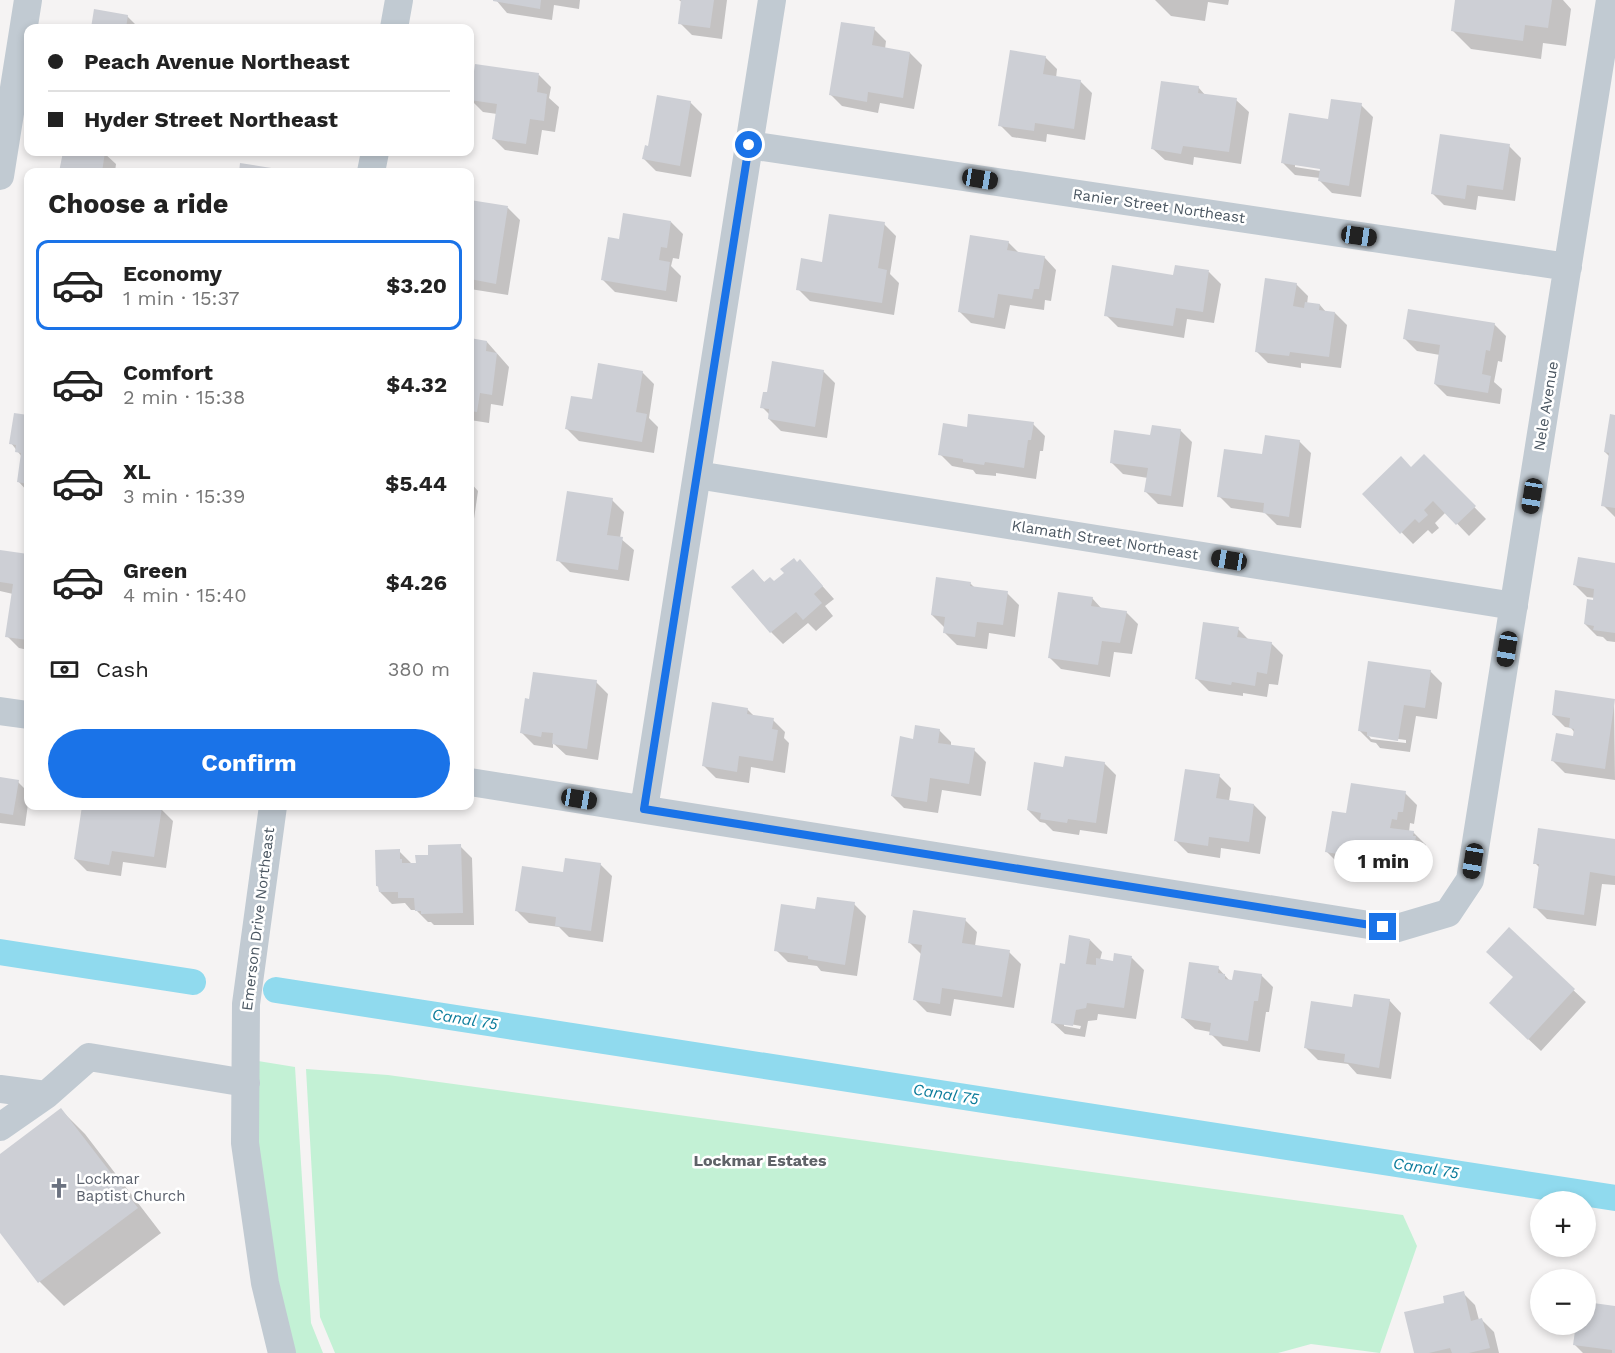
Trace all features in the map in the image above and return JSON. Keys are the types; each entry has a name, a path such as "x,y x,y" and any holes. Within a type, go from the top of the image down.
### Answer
{"street":[{"path":"395,24 399,0"},
{"path":"474,783 644,809 772,0"},
{"name":"Nele Avenue","path":"644,809 1394,929 1448,913 1470,880 1611,0"},
{"path":"0,176 17,17"},
{"name":"Ranier Street Northeast","path":"749,145 1568,267"},
{"name":"Klamath Street Northeast","path":"697,475 1514,606"},
{"path":"0,711 24,714"},
{"name":"Emerson Drive Northeast","path":"272,810 246,1004 245,1143 265,1283 282,1353"},
{"path":"0,1127 46,1095 89,1057 246,1083"},
{"path":"0,1089 46,1095"}],"green space":[{"path":"258,1061 295,1067 311,1323 323,1353 295,1353 278,1280 258,1141"},
{"path":"306,1069 388,1075 1403,1215 1417,1246 1380,1353 1311,1344 1278,1353 335,1353 320,1317"}],"building":[{"path":"493,0 541,0 540,9"},
{"path":"681,0 714,0 710,28 678,24"},
{"path":"1455,0 1552,0 1548,28 1525,25 1523,41 1451,31"},
{"path":"94,9 128,15 127,24 92,24"},
{"path":"841,22 875,27 872,45 910,52 903,98 868,92 867,102 829,95"},
{"path":"1010,50 1046,56 1043,74 1081,80 1074,129 1035,123 1034,131 998,126"},
{"path":"475,64 539,73 537,92 547,94 544,121 530,119 526,144 492,139 497,104 474,101"},
{"path":"1161,81 1199,86 1198,93 1237,98 1229,152 1183,146 1181,154 1151,149"},
{"path":"657,95 691,101 680,166 642,159 645,145 648,146"},
{"path":"1331,99 1362,103 1349,186 1318,181 1320,169 1281,163 1289,113 1328,119"},
{"path":"1440,134 1510,144 1503,190 1467,185 1465,199 1431,194"},
{"path":"62,156 104,156 103,168 60,168"},
{"path":"240,163 271,168 239,168"},
{"path":"474,201 508,206 496,284 474,280"},
{"path":"623,213 671,221 667,248 661,247 659,260 670,262 666,291 601,280 608,237 619,239"},
{"path":"829,214 885,222 878,268 887,270 882,303 796,290 801,258 822,262"},
{"path":"970,235 1009,241 1007,250 1045,256 1039,289 1034,289 1032,299 998,294 994,318 958,312"},
{"path":"1112,265 1173,275 1175,265 1209,270 1203,312 1176,308 1173,326 1104,316"},
{"path":"1265,278 1297,283 1293,306 1304,308 1305,302 1320,304 1319,310 1335,312 1329,357 1290,352 1289,356 1255,352"},
{"path":"1408,309 1495,323 1490,351 1486,350 1482,374 1491,376 1488,393 1434,384 1440,345 1403,339"},
{"path":"474,339 487,341 486,351 497,353 492,395 480,393 477,412 474,412"},
{"path":"772,361 824,370 815,427 768,419 769,409 760,408 763,392 767,392"},
{"path":"598,363 643,371 636,412 647,414 642,442 565,429 571,396 592,399"},
{"path":"14,413 24,414 24,483 17,482 21,453 15,452 16,445 9,444"},
{"path":"968,414 1034,422 1031,440 1028,440 1024,468 985,462 984,465 963,462 963,459 938,455 943,423 967,427"},
{"path":"1610,414 1615,415 1615,508 1601,506 1609,453 1604,452"},
{"path":"1152,425 1181,429 1171,496 1144,492 1148,468 1110,463 1114,430 1150,435"},
{"path":"1265,435 1300,440 1289,517 1263,513 1264,503 1217,497 1224,449 1262,454"},
{"path":"1424,454 1476,506 1456,525 1433,501 1424,510 1428,515 1419,523 1415,519 1400,534 1362,494 1401,456 1411,467"},
{"path":"567,491 613,498 607,535 623,537 618,570 556,561"},
{"path":"0,550 24,553 24,639 5,637 13,584 0,582"},
{"path":"1578,557 1615,563 1615,633 1593,630 1594,626 1584,624 1587,599 1593,600 1594,589 1573,585"},
{"path":"794,558 797,562 800,559 823,586 814,594 822,603 803,620 796,612 770,633 731,587 753,569 764,582 770,577 774,581 784,573 780,569"},
{"path":"936,577 971,582 970,586 1008,591 1003,625 977,622 975,637 943,633 945,617 931,615"},
{"path":"1058,592 1093,597 1091,606 1127,611 1120,643 1102,641 1098,665 1048,658"},
{"path":"1203,622 1239,627 1237,637 1272,642 1267,674 1257,672 1255,686 1195,679"},
{"path":"1368,661 1431,670 1425,708 1404,705 1398,741 1367,736 1367,732 1358,731"},
{"path":"533,672 597,680 587,749 552,744 553,733 542,732 541,737 520,733 525,698 529,699"},
{"path":"1555,690 1615,699 1605,769 1551,761 1556,733 1573,736 1574,729 1569,728 1570,718 1552,715"},
{"path":"712,702 748,708 747,714 774,718 772,729 778,730 773,761 739,756 737,772 702,766"},
{"path":"915,725 940,729 938,743 975,748 969,784 930,778 927,802 891,796 900,736 913,739"},
{"path":"1065,756 1105,762 1096,823 1068,819 1067,823 1040,819 1041,813 1027,810 1034,762 1063,767"},
{"path":"1185,769 1220,774 1216,798 1254,804 1249,842 1209,837 1208,846 1174,841"},
{"path":"0,777 19,780 13,815 0,813"},
{"path":"1351,783 1406,791 1403,812 1398,812 1397,820 1392,819 1390,828 1414,831 1413,836 1416,836 1411,865 1325,852 1332,811 1346,813"},
{"path":"81,810 162,810 154,857 112,851 109,865 74,859"},
{"path":"1538,828 1615,839 1615,876 1590,872 1584,915 1533,908 1539,864 1533,864"},
{"path":"461,844 463,913 421,914 421,911 415,911 414,898 398,898 398,892 379,892 376,886 375,850 400,849 402,863 416,863 415,855 428,855 428,845"},
{"path":"565,858 601,863 591,931 555,926 556,917 515,911 522,866 563,872"},
{"path":"817,897 855,902 845,965 774,951 781,904 815,909"},
{"path":"913,910 966,918 962,943 1010,950 1002,997 942,988 940,1004 913,1000 922,945 908,943"},
{"path":"1509,927 1575,989 1528,1040 1489,1003 1513,977 1486,952"},
{"path":"1069,935 1090,939 1086,964 1096,965 1096,958 1113,961 1114,953 1132,956 1124,1008 1087,1003 1086,1008 1076,1010 1073,1026 1051,1023 1060,963 1065,964"},
{"path":"1189,962 1219,966 1218,973 1225,974 1225,979 1232,980 1234,970 1262,974 1258,1001 1254,1001 1248,1041 1209,1035 1211,1023 1181,1018"},
{"path":"1354,994 1390,999 1379,1068 1344,1062 1345,1054 1304,1048 1311,1001 1352,1007"},
{"path":"61,1108 138,1208 38,1283 0,1233 0,1154"},
{"path":"1464,1291 1471,1321 1482,1318 1490,1348 1469,1353 1452,1353 1450,1348 1429,1353 1414,1353 1404,1312 1444,1303 1443,1296"},
{"path":"1596,1303 1615,1306 1615,1353 1612,1353 1612,1350 1573,1345 1574,1335 1596,1335"}],"waterway":[{"name":"Canal 75","path":"0,952 193,982"},
{"name":"Canal 75","path":"276,990 1615,1198"}],"place":[{"name":"Lockmar Baptist Church","path":"59,1188"}],"district":[{"name":"Lockmar Estates","path":"760,1160"}],"route":[{"path":"749,145 644,809 1383,927"}]}
